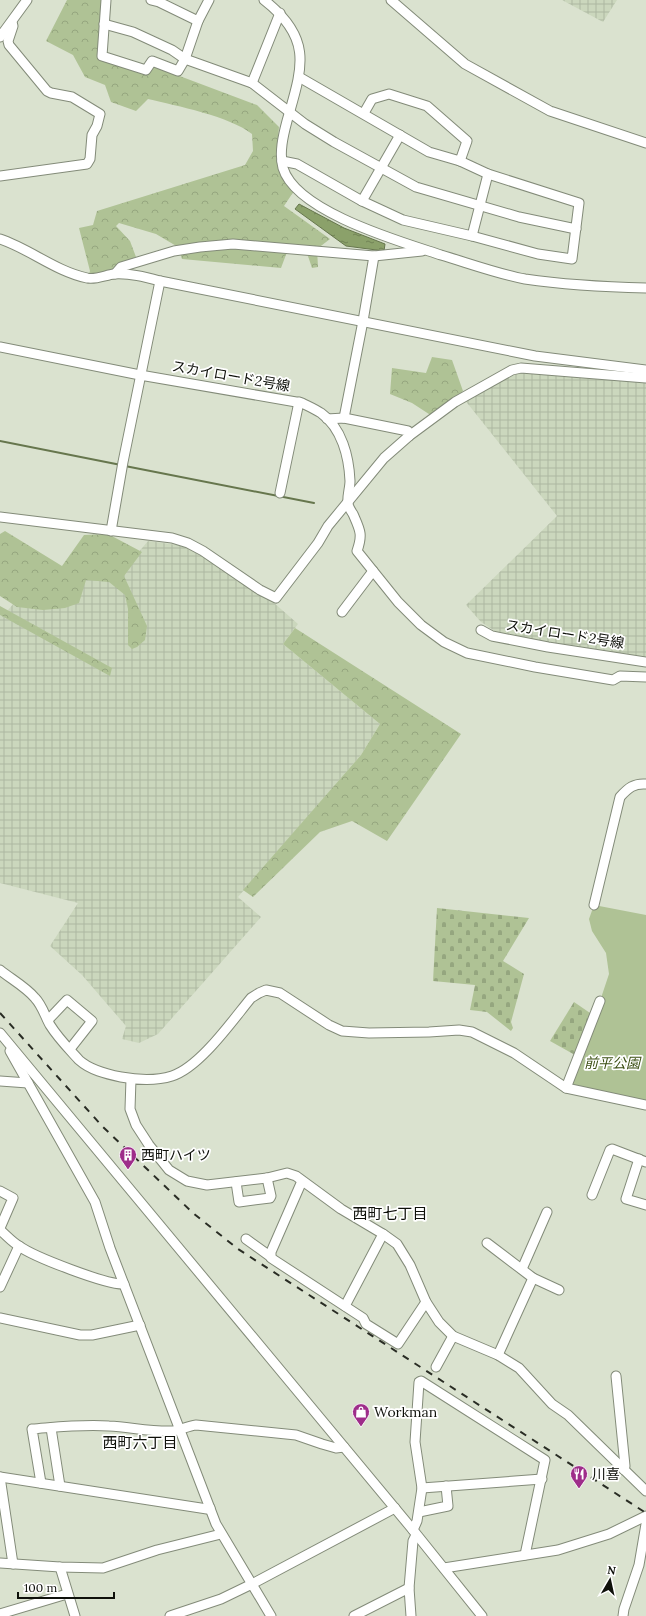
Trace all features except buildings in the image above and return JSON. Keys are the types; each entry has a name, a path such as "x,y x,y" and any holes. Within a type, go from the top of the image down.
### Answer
{"street":[{"path":"0,37 27,0"},
{"path":"106,0 102,56 146,70 152,61 178,71 186,59 198,21 209,0"},
{"path":"151,0 159,2 198,21"},
{"path":"264,0 280,13 296,36 302,61 284,131 281,156 284,170 296,188 314,203 363,228 400,242 524,278 576,286 646,288"},
{"path":"391,0 465,64 550,111 646,143"},
{"path":"252,83 280,13"},
{"path":"0,176 87,164 90,159 92,135 97,126 100,114 72,97 51,94 47,91 9,46 8,41 13,26 12,22"},
{"path":"104,24 133,32 172,50 186,59 252,83 289,113 334,142 416,187 519,217 576,229"},
{"path":"282,161 297,164 362,201 403,220 472,236 538,254 572,259 579,203 488,174 460,161 429,152 364,113 299,77"},
{"path":"364,113 372,99 389,94 427,106 467,141 460,161"},
{"path":"362,201 400,135"},
{"path":"472,236 488,174"},
{"path":"0,239 15,244 37,258 78,276 90,279 116,274 137,275 160,281 535,356 646,370"},
{"path":"116,274 121,267 174,251 233,244 374,256 428,250"},
{"path":"344,418 374,256"},
{"path":"111,531 122,466 160,281"},
{"name":"スカイロード2号線","path":"0,346 140,375 299,402 321,413 336,430 341,440 348,462 350,483 348,503"},
{"path":"0,517 172,538 188,543 203,551 260,590 276,598 318,543 328,526 384,458 409,436 455,402 512,370 521,368 646,378"},
{"path":"280,493 299,402"},
{"path":"327,419 344,418 408,431 409,436"},
{"path":"348,503 360,529 362,539 357,551 398,602 421,625 444,642 467,653 536,667 613,680 620,676 646,677"},
{"path":"342,612 373,571"},
{"name":"スカイロード2号線","path":"481,630 492,636 646,662"},
{"path":"594,905 620,797 628,788 638,784 646,784"},
{"path":"0,970 36,999 48,1020 83,1064 95,1070 131,1079 159,1079 173,1076 186,1068 211,1045 251,998 266,990 280,993 329,1025 342,1030 369,1033 459,1030 472,1032 514,1053 566,1088 646,1105"},
{"path":"48,1020 67,1000 92,1021 70,1049"},
{"path":"566,1088 600,1001"},
{"path":"1,1033 95,1202 124,1284 221,1534 271,1616"},
{"path":"1,1033 395,1508 482,1616"},
{"path":"131,1079 130,1109 136,1125 149,1145 169,1170 187,1181 207,1185 267,1178 287,1173 296,1176 341,1209 383,1234 397,1244 410,1265 426,1302 439,1322 452,1336 498,1355 518,1368 552,1404 568,1415 646,1491"},
{"path":"0,1081 28,1083"},
{"path":"592,1195 610,1150 612,1149 642,1160 626,1199 646,1205"},
{"path":"236,1182 239,1202 270,1198 271,1196 267,1178"},
{"path":"271,1257 271,1252 302,1181"},
{"path":"0,1191 13,1198 0,1229 19,1246 39,1257 95,1278 119,1285 124,1284"},
{"path":"522,1270 547,1212"},
{"path":"345,1306 383,1234"},
{"path":"246,1239 363,1318 366,1324 398,1344 426,1302"},
{"path":"487,1243 533,1278 559,1290"},
{"path":"0,1287 19,1246"},
{"path":"498,1355 533,1278"},
{"path":"0,1318 80,1335 92,1335 140,1325"},
{"path":"436,1367 452,1336"},
{"path":"616,1376 625,1466 624,1470"},
{"path":"411,1616 409,1588 413,1541 414,1532 418,1521 422,1488 415,1442 419,1382 421,1380 545,1460 526,1555"},
{"path":"41,1483 32,1430 108,1426 153,1431 180,1429 196,1425 296,1435 336,1448 344,1447"},
{"path":"51,1428 60,1486"},
{"path":"13,1564 0,1477 207,1509 210,1508"},
{"path":"422,1488 542,1479"},
{"path":"419,1512 448,1506 446,1486"},
{"path":"170,1616 220,1599 252,1584 395,1508"},
{"path":"444,1568 558,1550 610,1534 645,1520 639,1566 623,1616"},
{"path":"0,1563 103,1568 156,1550 221,1534"},
{"path":"60,1567 67,1594 75,1616"},
{"path":"354,1616 409,1588"},
{"path":"0,1614 67,1594"}],"shaded area":[{"path":"562,0 617,0 603,22"},
{"path":"521,372 646,380 646,657 547,644 498,633 481,622 466,605 557,516 464,399"},
{"path":"148,541 185,546 265,595 298,624 283,644 380,724 361,755 238,897 261,917 158,1034 139,1043 122,1039 126,1026 82,975 50,946 78,903 0,883 0,615 3,616 14,603 85,575 116,579"}],"green space":[{"path":"67,0 103,0 98,59 147,74 153,66 257,105 279,127 276,157 281,176 294,191 284,206 330,239 317,249 318,267 312,268 307,253 287,252 281,268 182,259 178,247 156,234 119,223 116,226 130,241 136,257 118,264 114,272 88,276 90,271 79,228 93,225 97,211 245,165 253,151 252,134 230,122 188,108 148,99 136,111 111,102 105,85 85,77 73,55 46,41"},
{"path":"432,357 452,360 463,391 432,416 412,403 390,394 392,368 426,373"},
{"path":"5,531 62,566 84,535 108,534 142,552 124,576 147,626 145,640 137,647 132,649 128,645 128,609 125,595 109,582 86,580 79,603 65,608 43,610 17,607 0,596 0,534"},
{"path":"0,606 112,668 110,676 0,615"},
{"path":"295,628 461,734 387,841 352,821 320,832 253,897 243,890 361,755 380,724 283,644"},
{"name":"前平公園","path":"594,905 646,915 646,1103 566,1088 609,974 606,953 592,931 589,919"},
{"path":"437,908 529,918 503,961 524,974 511,1022 513,1028 511,1031 487,1012 470,1010 475,985 433,981"},
{"path":"574,1002 593,1015 575,1055 550,1041"}],"water":[{"path":"299,204 344,228 385,244 384,251 346,246 295,209"}],"waterway":[{"path":"0,441 121,465"},
{"path":"125,466 314,503"}],"railway":[{"path":"0,1013 103,1127 193,1213 238,1249 646,1513"}],"place":[{"name":"西町ハイツ","path":"128,1170"},
{"name":"Workman","path":"361,1427"},
{"name":"川喜","path":"579,1489"}],"district":[{"name":"西町七丁目","path":"390,1214"},
{"name":"西町六丁目","path":"140,1443"}]}
